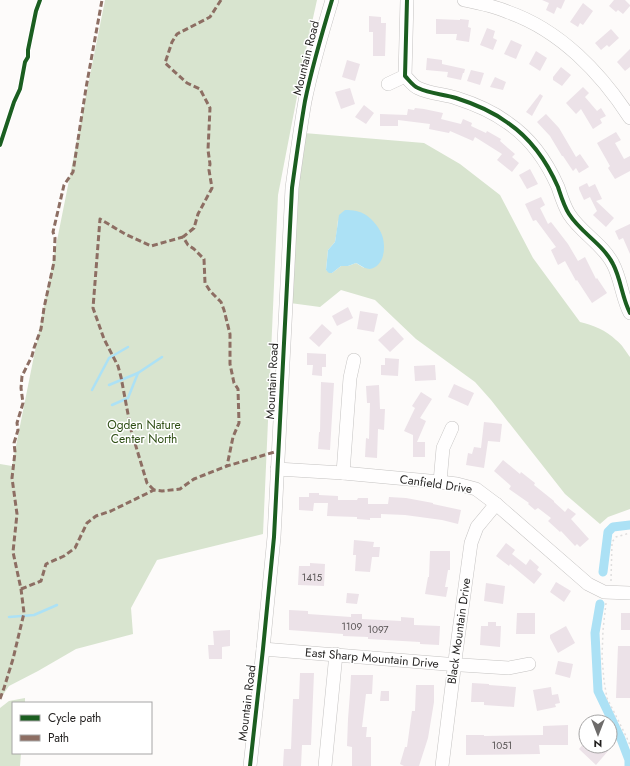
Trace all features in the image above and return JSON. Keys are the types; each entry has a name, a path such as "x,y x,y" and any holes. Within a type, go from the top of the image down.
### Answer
{"street":[{"name":"Mountain Road","path":"250,766 264,649 273,544 293,182 298,140 314,62 332,0"},
{"path":"407,0 405,76 417,88 454,97 493,112 524,136 550,170 569,214 578,226 604,251 613,263 617,272 626,306 630,313"},
{"path":"464,0 509,12 550,33 568,46 584,61 612,93 630,118"},
{"path":"388,84 405,76"},
{"path":"343,473 350,378 354,360"},
{"path":"440,482 443,448 452,428"},
{"name":"Canfield Drive","path":"277,469 343,473 440,482 457,484 476,489 496,504 588,584 604,592 630,593"},
{"name":"Black Mountain Drive","path":"442,766 471,543 477,527 496,504"},
{"name":"East Sharp Mountain Drive","path":"264,649 510,668 529,664"},
{"path":"325,766 336,654"}],"path":[{"path":"611,584 612,542 616,537 630,533"},
{"path":"606,601 602,657 606,698 630,745"}],"green space":[{"name":"Ogden Nature Center North","path":"105,0 317,0 278,195 263,534 157,560 131,608 133,634 76,649 9,686 0,699 0,464 12,466"},
{"path":"304,133 424,143 460,164 500,195 533,258 580,322 594,326 608,333 620,344 630,357 630,509 608,517 600,524 565,494 475,382 416,339 375,300 341,290 320,307 290,303 296,194","holes":["338,220 364,268 356,263 348,266 341,266 332,273 326,270 328,250 335,242"]},
{"path":"25,698 25,702 12,702 12,754 21,754 20,766 0,766 0,708 9,701"}],"water":[{"path":"345,210 366,215 376,224 383,239 383,255 379,264 370,269 364,268 356,263 348,266 341,266 332,273 329,273 326,270 328,250 335,242 339,215"}],"building":[{"path":"542,0 565,0 561,9 557,7 554,14 546,10 549,3"},
{"path":"614,0 625,0 630,6 623,14 618,10 616,12 609,6"},
{"path":"583,3 593,11 583,25 580,23 578,27 570,22"},
{"path":"369,16 381,17 381,23 386,23 385,56 373,56 373,32 369,32"},
{"path":"436,19 469,20 468,27 471,28 469,42 456,40 457,34 436,34"},
{"path":"487,28 495,31 493,38 497,40 493,50 480,45"},
{"path":"611,29 619,38 609,47 607,45 601,50 595,43"},
{"path":"511,40 522,45 516,59 504,54"},
{"path":"630,49 630,67 625,71 617,62"},
{"path":"536,51 547,58 540,71 529,64"},
{"path":"427,58 442,60 442,64 465,69 461,80 447,77 448,72 426,70"},
{"path":"347,60 360,64 355,81 342,77"},
{"path":"561,67 571,75 562,86 553,80 553,77"},
{"path":"471,70 484,73 480,85 467,81"},
{"path":"495,77 506,82 503,90 490,87"},
{"path":"583,87 589,93 585,97 597,111 601,108 606,116 600,119 602,123 593,129 581,109 576,114 566,103"},
{"path":"350,88 355,104 341,109 335,92"},
{"path":"540,94 543,96 532,116 526,112"},
{"path":"364,105 374,113 366,124 355,117"},
{"path":"415,108 443,113 441,119 461,124 463,119 472,123 471,126 486,133 487,131 501,139 500,141 515,154 512,157 519,163 512,172 497,160 502,154 475,137 473,141 450,131 449,133 429,129 430,124 398,120 398,126 380,126 380,114 407,115 408,109 414,110"},
{"path":"546,114 559,128 576,157 580,154 589,167 579,173 576,168 573,171 550,136 537,122"},
{"path":"616,132 621,140 615,143 624,159 630,156 630,171 615,179 608,168 610,166 597,143"},
{"path":"530,169 538,184 527,189 519,175"},
{"path":"587,183 589,187 595,184 602,199 596,201 614,218 606,227 593,215 597,211 590,197 584,200 579,189 579,187"},
{"path":"541,197 545,205 540,208 548,224 551,222 568,244 578,261 585,257 596,279 597,278 607,293 592,303 577,280 576,281 565,261 558,265 551,250 556,247 536,220 533,221 525,204"},
{"path":"630,224 630,254 623,238 619,240 615,231"},
{"path":"348,307 353,318 337,326 332,316"},
{"path":"360,311 378,314 374,332 357,329"},
{"path":"322,324 332,333 319,347 309,338"},
{"path":"393,327 404,339 390,352 378,340"},
{"path":"307,353 326,354 326,367 322,367 322,376 312,375 313,365 307,365"},
{"path":"385,358 399,359 398,376 381,375 381,365 385,365"},
{"path":"435,365 436,380 415,381 414,366"},
{"path":"321,382 334,383 330,450 318,449 320,432"},
{"path":"454,384 474,393 468,406 448,397"},
{"path":"379,385 380,409 385,409 384,430 378,429 377,458 365,457 366,438 369,439 370,403 367,403 366,386"},
{"path":"421,392 432,399 420,418 426,421 417,442 425,442 425,457 413,457 413,435 404,431 415,408 412,406"},
{"path":"484,422 502,424 500,442 488,441 484,468 466,465 468,453 472,454 474,447 481,448"},
{"path":"503,460 520,474 521,472 535,483 534,485 565,512 568,508 576,514 571,519 589,539 580,547 577,544 575,546 561,531 560,532 548,521 551,518 538,508 535,510 528,504 529,503 509,489 511,486 494,471"},
{"path":"309,493 338,496 338,500 357,500 358,498 368,498 368,504 388,504 389,497 406,498 461,510 458,524 442,520 405,515 381,514 381,518 370,518 370,520 357,519 357,517 327,516 328,503 314,503 313,511 299,510 299,497 309,497"},
{"path":"354,540 374,542 373,547 380,547 379,557 372,557 370,572 355,571 356,555 353,555"},
{"path":"506,543 515,550 512,554 526,565 530,559 539,567 537,570 542,574 534,584 510,564 509,566 496,556"},
{"path":"430,551 450,551 450,570 448,570 445,587 448,587 446,597 425,594 429,577"},
{"path":"310,563 325,564 324,586 298,585 299,566 310,566"},
{"path":"556,582 571,591 564,602 550,592"},
{"path":"486,583 505,586 503,604 484,601"},
{"path":"347,593 359,594 357,604 346,603"},
{"path":"289,610 308,611 308,614 351,617 351,614 362,614 362,619 401,621 401,617 414,618 414,625 440,626 439,645 420,644 420,642 368,639 368,637 343,636 343,634 289,630"},
{"path":"517,613 535,613 535,634 516,634"},
{"path":"621,613 630,613 630,630 621,630"},
{"path":"488,622 496,622 496,626 501,626 500,647 480,645 481,626 488,626"},
{"path":"566,626 575,643 558,653 550,638 550,635"},
{"path":"230,630 230,646 222,647 222,659 209,659 208,645 214,645 213,631"},
{"path":"618,646 630,646 630,698 616,698"},
{"path":"558,661 573,664 570,678 555,674"},
{"path":"300,673 314,673 311,745 302,745 301,766 283,766 284,749 291,749 293,699 299,699"},
{"path":"351,675 373,675 372,694 366,694 362,727 367,727 366,737 371,737 371,766 352,766 352,747 347,746"},
{"path":"472,683 516,687 514,707 484,705 484,702 471,702"},
{"path":"416,685 434,685 434,702 428,738 419,766 404,766 400,764 405,747 407,747 412,711 415,711"},
{"path":"551,687 552,695 558,694 560,703 555,704 556,707 537,711 533,690"},
{"path":"381,691 389,691 389,701 380,701"},
{"path":"568,725 568,745 539,745 540,754 466,755 466,735 543,735 543,726"},
{"path":"584,754 605,754 596,765"}],"waterway":[{"path":"92,390 109,358 128,347"},
{"path":"112,405 128,398 138,373 162,357"},
{"path":"109,385 138,373"},
{"path":"603,572 608,532 613,527 630,525"},
{"path":"600,604 595,633 598,691 621,739 629,760 629,766"},
{"path":"9,617 34,615 57,605"}],"marked path":[{"path":"0,699 13,659 24,613 21,589 13,552 17,514 12,478 15,452 14,443 18,430 17,423 23,403 21,388 22,376 32,356 41,329 54,262 55,238 53,232 64,185 73,172 102,0"},
{"path":"221,0 210,17 177,34 172,42 165,63 187,83 200,89 210,108 208,150 212,188 198,214 194,228 183,237 188,245 204,259 205,283 210,291 221,302 230,334 230,364 234,383 238,389 239,423 233,437 227,466"},
{"path":"154,490 147,483 131,430 118,366 104,339 93,308 100,219 125,234 151,246 183,237"},
{"path":"21,589 41,581 46,564 64,556 75,548 87,523 96,516 111,511 154,490 162,491 180,489 194,479 227,466 278,451"}],"cycle path":[{"path":"0,145 14,102 20,89 25,62 28,57 36,11 40,0"},
{"path":"250,766 274,537 292,188 305,101 332,0"},
{"path":"407,0 405,76 414,86 423,90 456,98 490,111 516,129 531,143 549,169 569,214 609,257 616,270 630,313"}]}
